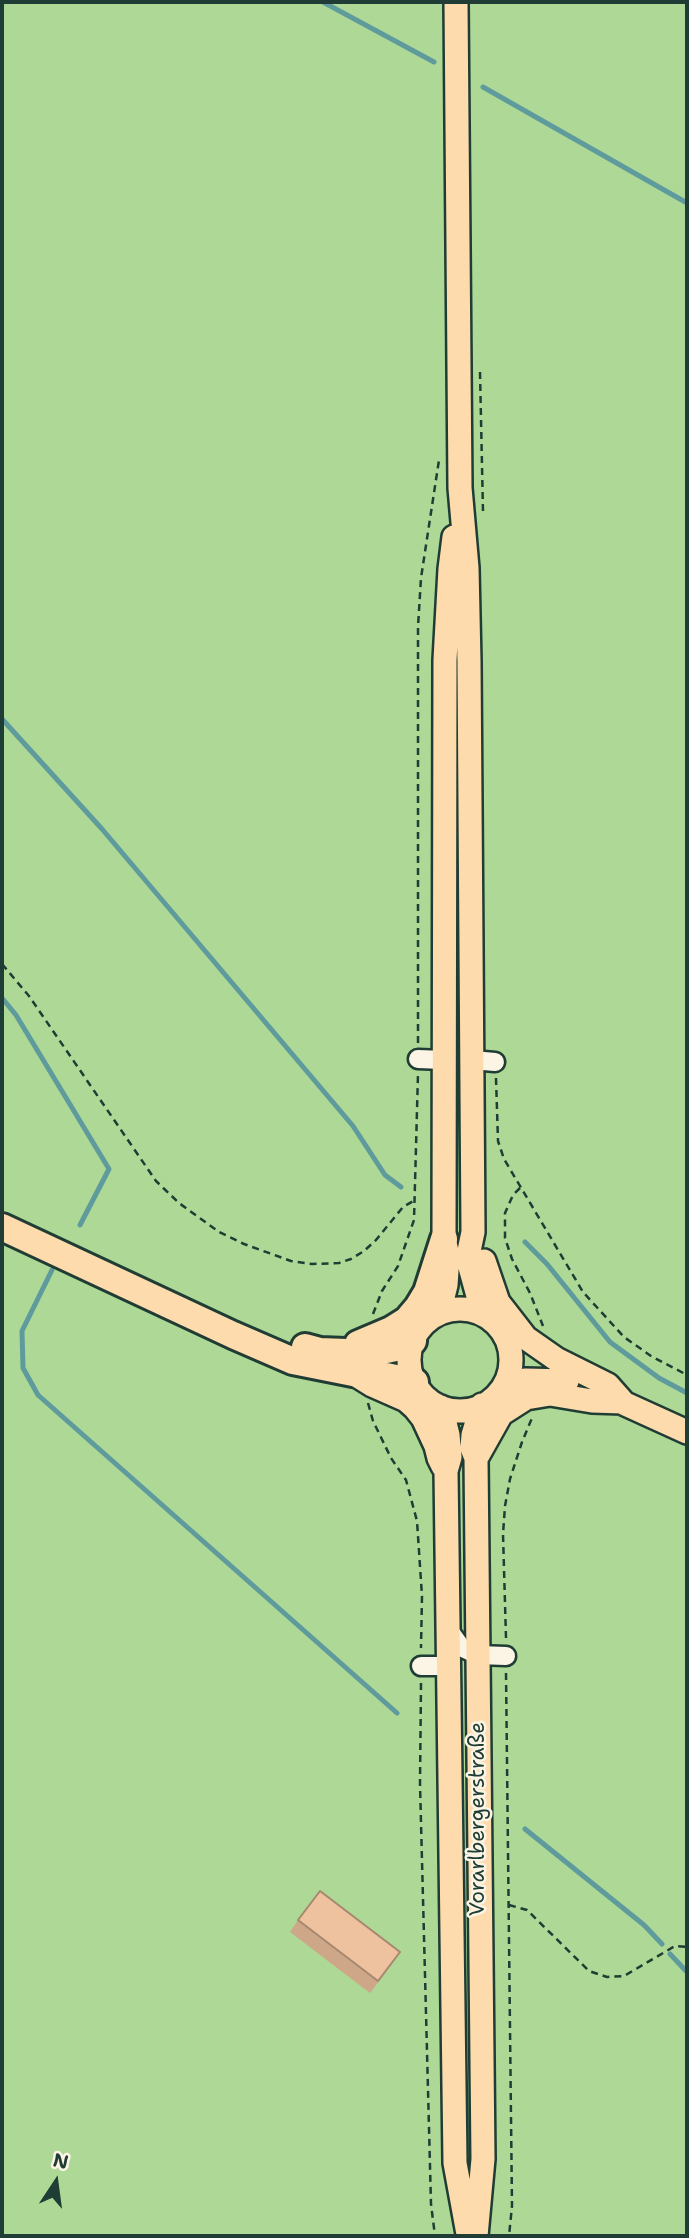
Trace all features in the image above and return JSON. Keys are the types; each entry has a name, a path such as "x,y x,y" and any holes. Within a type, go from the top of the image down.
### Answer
{"highway":[{"path":"2,1210 256,1328 302,1346 320,1351 372,1353 413,1342"},
{"path":"2,1227 281,1356 353,1373 415,1382"},
{"path":"320,1351 362,1342 407,1320 426,1292 444,1239"}],"main road":[{"path":"456,2 460,488 467,568 483,1061 472,1136 473,1232 469,1251 470,1267 483,1314"},
{"path":"439,1313 446,1285 448,1256 444,1239 445,660 450,569 460,488"},
{"path":"444,1060 457,1071 458,1116 462,1126 472,1136"},
{"path":"473,1232 498,1302 526,1338 556,1359 608,1385 623,1402"},
{"path":"502,1390 511,1370 510,1348 505,1334 495,1322 471,1310 451,1309 439,1313 421,1328 413,1342 410,1369 415,1382 430,1401 441,1407 461,1411 482,1405 502,1390 525,1380 568,1381"},
{"path":"510,1348 568,1381 623,1402 687,1432"},
{"path":"353,1373 406,1400 415,1408 423,1418 446,1471"},
{"path":"476,1458 501,1414 526,1398 550,1394 592,1401 623,1402"},
{"name":"Vorarlbergerstraße","path":"476,2236 483,2159 476,1458 472,1448 472,1435 482,1405"},
{"name":"Vorarlbergerstraße","path":"441,1407 450,1448 446,1471 455,2163 468,2236"}],"lane":[{"path":"418,1059 444,1060"},
{"path":"448,1629 461,1647 478,1655 506,1656"},
{"path":"421,1666 448,1666"}],"path":[{"path":"373,1314 382,1291 398,1266 414,1220 418,1059 418,627 421,578 441,449"},
{"path":"2,964 29,996 156,1181 179,1203 219,1232 291,1261 312,1264 339,1263 364,1251 403,1207 415,1200"},
{"path":"545,1333 505,1238 505,1213 513,1195 520,1188 583,1292 624,1337 651,1356 687,1375"},
{"path":"367,1400 373,1421 391,1458 406,1480 417,1521 422,1595 420,1784 431,2204 435,2236"},
{"path":"509,2236 512,2206 503,1534 510,1479 532,1418"},
{"path":"507,1905 527,1910 589,1971 607,1977 624,1976 675,1946 687,1947"}],"green space":[{"path":"2,2 687,2 687,2236 2,2236"}],"building":[{"path":"320,1891 400,1952 378,1981 298,1920"}],"waterway":[{"path":"323,2 434,62"},
{"path":"483,87 687,203"},
{"path":"2,719 102,829 353,1126 385,1175 401,1187"},
{"path":"2,998 16,1015 109,1169 80,1225"},
{"path":"525,1242 547,1264 610,1342 659,1378 687,1393"},
{"path":"52,1270 22,1331 23,1368 38,1395 397,1713"},
{"path":"525,1829 644,1925 662,1944"},
{"path":"670,1954 687,1972"}]}
